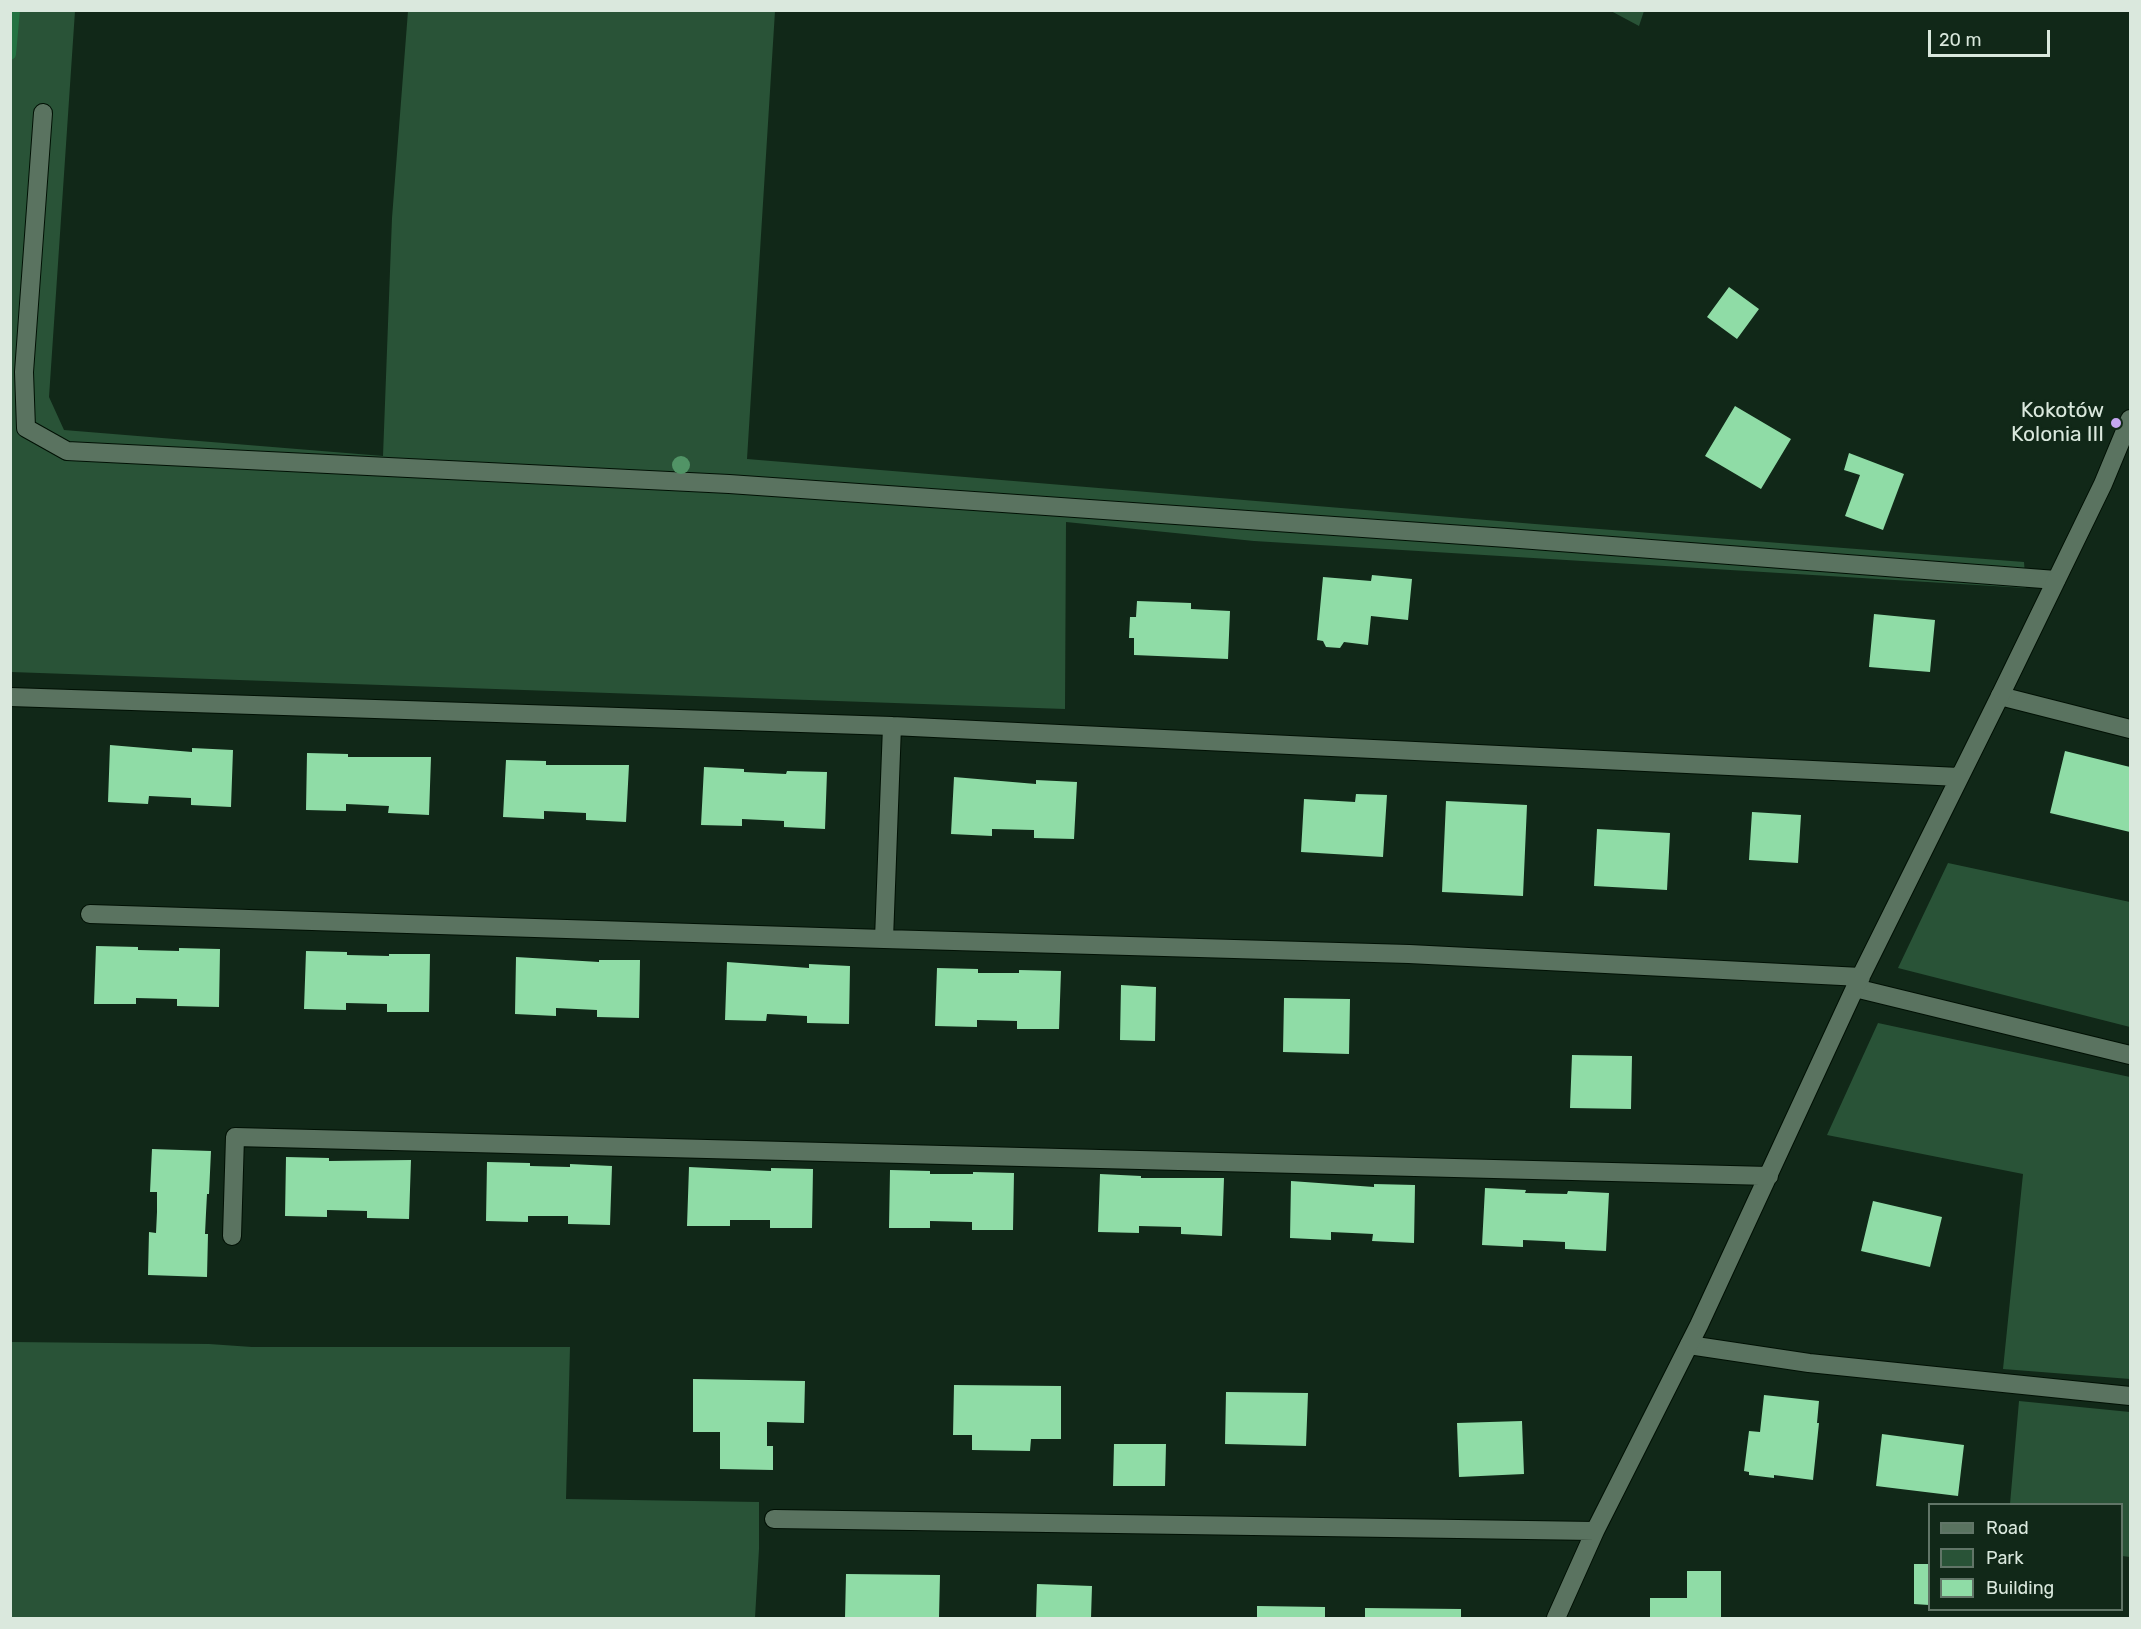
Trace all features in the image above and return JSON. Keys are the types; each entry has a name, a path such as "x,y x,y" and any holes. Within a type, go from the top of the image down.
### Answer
{"street":[{"path":"43,112 24,372 26,428 67,451 741,485 2056,580"},
{"path":"1556,1618 1594,1531 1689,1344 1858,982 2103,484 2130,419"},
{"path":"2000,696 2130,729"},
{"path":"10,698 892,726 1959,777"},
{"path":"884,939 892,726"},
{"path":"90,914 1409,954 1858,982 2130,1055"},
{"path":"232,1236 235,1137 1768,1176"},
{"path":"1689,1344 1809,1363 2130,1396"},
{"path":"774,1519 1594,1531"}],"green space":[{"path":"11,10 75,11 49,397 64,430 383,456 392,218 408,11 775,11 747,459 2024,562 2026,588 1254,541 1066,522 1065,709 11,672"},
{"path":"1644,10 1639,26 1611,11"},
{"path":"1948,863 2130,902 2130,1027 1898,968"},
{"path":"1878,1023 2130,1077 2130,1379 2003,1369 2023,1174 1827,1135"},
{"path":"11,1342 209,1344 252,1347 570,1347 566,1499 759,1502 755,1618 11,1618"},
{"path":"2019,1401 2130,1412 2130,1557 2123,1556 2123,1503 2010,1503"}],"building":[{"path":"1729,287 1759,309 1737,339 1707,317"},
{"path":"1735,406 1791,439 1761,489 1705,456"},
{"path":"1849,453 1904,474 1883,530 1845,516 1860,475 1844,470"},
{"path":"1372,575 1412,579 1408,620 1371,616 1368,645 1344,642 1340,648 1326,647 1323,641 1317,640 1323,577 1371,581"},
{"path":"1137,601 1191,603 1191,609 1230,611 1228,659 1134,655 1134,638 1129,638 1130,617 1136,617"},
{"path":"1874,614 1935,620 1930,672 1869,667"},
{"path":"110,745 192,752 192,748 233,750 231,807 191,805 191,798 149,796 148,804 108,802"},
{"path":"2065,751 2130,767 2130,832 2050,813"},
{"path":"307,753 348,754 348,757 431,757 429,815 388,813 389,806 346,804 346,811 306,810"},
{"path":"506,760 546,761 546,765 629,765 626,822 586,820 586,813 544,811 544,819 503,817"},
{"path":"704,767 786,774 787,771 827,772 825,829 784,827 784,821 742,819 742,826 701,825"},
{"path":"954,777 1036,784 1036,780 1077,782 1074,839 1034,838 1034,830 992,829 992,836 951,834"},
{"path":"1356,794 1387,795 1383,857 1301,852 1304,799 1355,802"},
{"path":"1446,801 1527,805 1523,896 1442,892"},
{"path":"1752,812 1801,815 1798,863 1749,860"},
{"path":"1597,829 1670,833 1667,890 1594,886"},
{"path":"96,946 179,951 179,948 220,949 219,1007 177,1006 177,999 136,998 136,1004 94,1004"},
{"path":"306,951 347,952 347,955 430,954 429,1012 387,1012 387,1004 346,1003 346,1010 304,1009"},
{"path":"516,957 599,962 599,960 640,960 639,1018 597,1017 597,1010 556,1008 556,1016 515,1014"},
{"path":"727,962 809,968 809,964 850,966 849,1024 807,1023 807,1016 767,1014 766,1021 725,1020"},
{"path":"937,968 978,969 978,973 1019,973 1019,970 1061,971 1059,1029 1017,1029 1017,1021 977,1020 977,1027 935,1026"},
{"path":"1121,985 1156,987 1155,1041 1120,1040"},
{"path":"1284,998 1350,999 1349,1054 1283,1052"},
{"path":"1572,1055 1632,1056 1631,1109 1570,1108"},
{"path":"152,1149 211,1151 205,1234 208,1234 207,1277 148,1275 149,1232 156,1233 157,1212 157,1192 150,1192"},
{"path":"286,1157 329,1158 329,1161 411,1160 409,1219 367,1218 367,1211 327,1210 327,1217 285,1216"},
{"path":"487,1162 530,1163 530,1166 570,1167 570,1164 612,1166 610,1225 568,1224 568,1216 528,1216 528,1222 486,1221"},
{"path":"689,1167 771,1171 771,1168 813,1169 812,1228 770,1228 770,1220 730,1220 730,1226 687,1226"},
{"path":"890,1170 930,1171 930,1174 1014,1173 1013,1230 972,1230 972,1222 930,1221 930,1228 889,1228"},
{"path":"1100,1174 1141,1176 1141,1178 1224,1178 1222,1236 1181,1234 1181,1227 1139,1226 1139,1233 1098,1232"},
{"path":"1291,1181 1374,1187 1374,1184 1415,1185 1414,1243 1372,1241 1373,1234 1331,1232 1331,1240 1290,1238"},
{"path":"1485,1188 1526,1190 1525,1193 1567,1194 1568,1191 1609,1193 1606,1251 1565,1249 1565,1242 1545,1241 1523,1240 1523,1247 1482,1245"},
{"path":"1873,1201 1942,1217 1930,1267 1861,1251"},
{"path":"693,1379 805,1381 804,1423 767,1422 767,1446 773,1446 773,1470 720,1469 720,1432 693,1432"},
{"path":"954,1385 1061,1386 1061,1439 1031,1439 1030,1451 972,1450 972,1435 953,1435"},
{"path":"1226,1392 1308,1393 1306,1446 1225,1444"},
{"path":"1764,1395 1819,1401 1813,1480 1774,1475 1774,1478 1749,1475 1749,1472 1744,1471 1749,1431 1760,1432"},
{"path":"1522,1421 1524,1474 1459,1477 1457,1423"},
{"path":"1882,1434 1964,1445 1958,1496 1876,1486"},
{"path":"1114,1444 1166,1444 1165,1486 1113,1486"},
{"path":"1914,1564 1928,1564 1928,1605 1914,1604"},
{"path":"1687,1571 1721,1571 1721,1618 1650,1618 1650,1598 1687,1598"},
{"path":"846,1574 940,1575 939,1618 845,1618"},
{"path":"1037,1584 1092,1586 1091,1618 1036,1618"},
{"path":"1257,1606 1325,1607 1325,1618 1257,1618"},
{"path":"1365,1608 1461,1609 1461,1618 1365,1618"}],"waterway":[{"path":"10,54 14,10"}],"place":[{"name":"Kokotów Kolonia III","path":"2116,423"}]}
